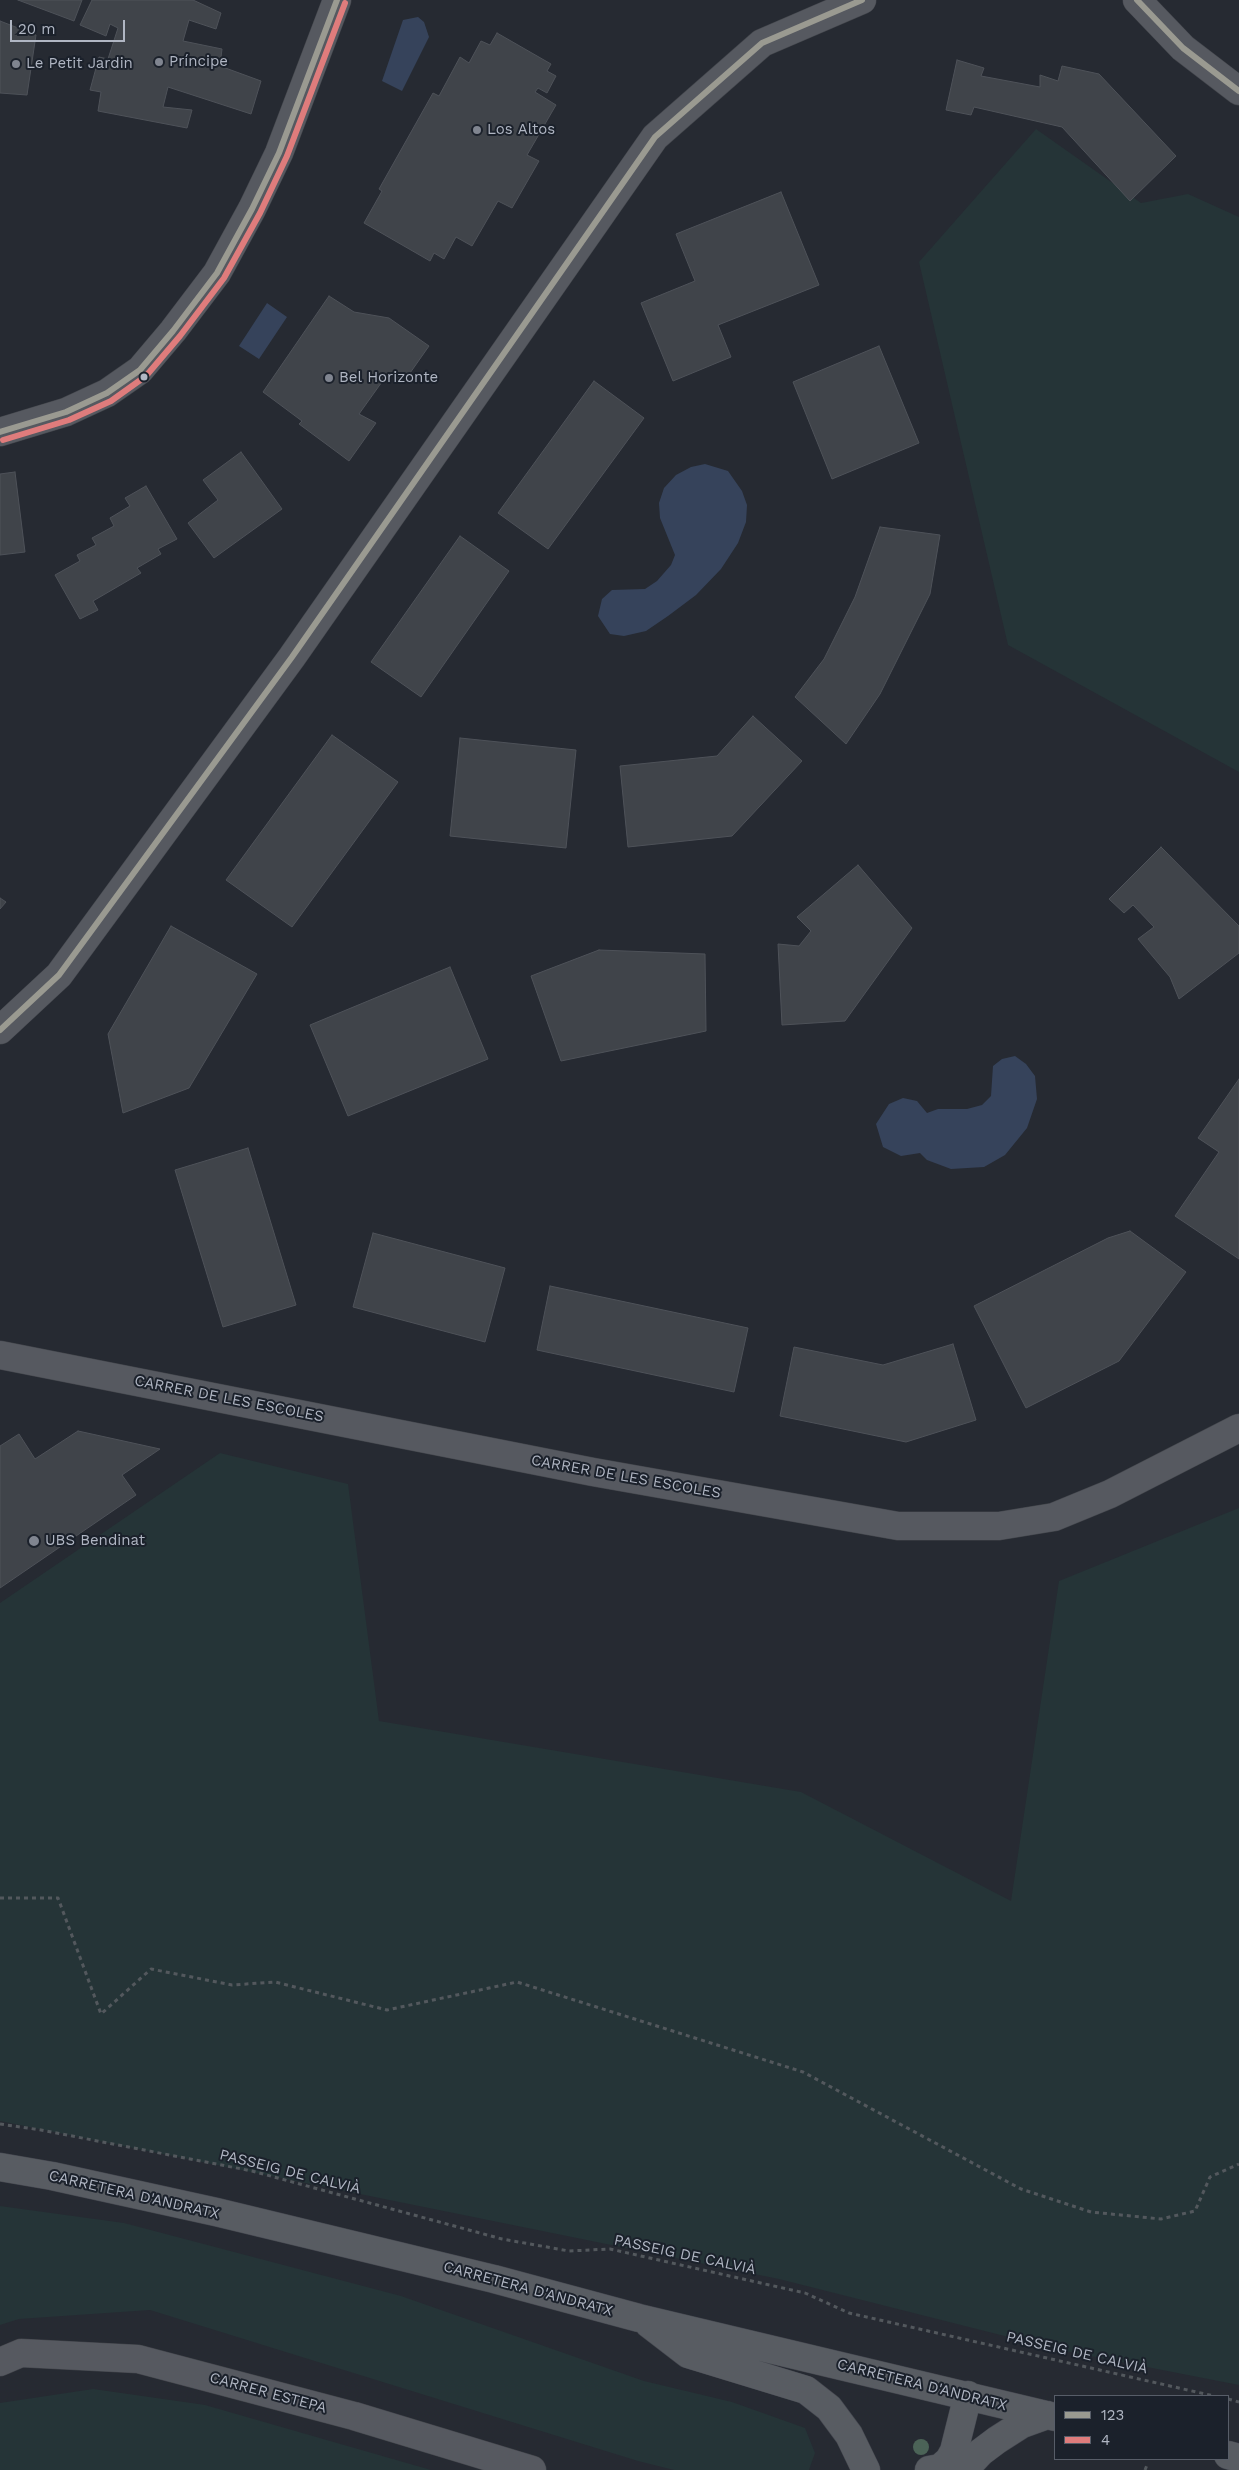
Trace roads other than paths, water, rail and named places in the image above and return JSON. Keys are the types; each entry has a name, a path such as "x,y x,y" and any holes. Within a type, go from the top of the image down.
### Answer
{"main road":[{"name":"CARRETERA D'ANDRATX","path":"0,2167 52,2176 235,2217 485,2276 639,2318 1051,2416"},
{"path":"639,2318 688,2354 806,2390 829,2408 849,2435 866,2470"},
{"path":"929,2470 940,2468 949,2460 975,2397 987,2406 989,2417 973,2461"},
{"path":"973,2461 1022,2424 1051,2416"}],"street":[{"path":"0,432 66,412 107,393 140,370 174,331 217,272 252,209 279,153 337,0"},
{"path":"0,1030 65,967 292,657 655,137 762,43 862,0"},
{"path":"1137,0 1183,48 1239,91"},
{"name":"CARRER DE LES ESCOLES","path":"0,1355 593,1472 898,1526 999,1526 1054,1517 1110,1494 1239,1428"},
{"name":"CARRER ESTEPA","path":"0,2362 21,2354 138,2360 354,2416 532,2470"}],"water":[{"path":"418,17 424,22 429,37 402,91 382,81 403,20"},
{"path":"267,303 287,317 259,359 239,346"},
{"path":"705,464 728,471 742,491 747,505 746,522 738,543 721,569 696,595 668,616 646,631 624,636 610,634 598,616 602,599 612,590 645,589 657,581 671,565 675,555 660,518 659,503 664,488 676,475 691,467"},
{"path":"1015,1056 1026,1064 1035,1076 1037,1099 1027,1128 1005,1155 984,1167 951,1169 927,1160 920,1153 901,1156 883,1147 876,1124 889,1104 903,1098 917,1101 927,1113 938,1109 967,1109 982,1105 991,1096 993,1066 1002,1059"}],"place":[{"name":"Príncipe","path":"159,62"},
{"name":"Le Petit Jardin","path":"16,64"},
{"name":"Los Altos","path":"477,130"},
{"name":"Bel Horizonte","path":"329,378"},
{"name":"UBS Bendinat","path":"34,1541"}]}
